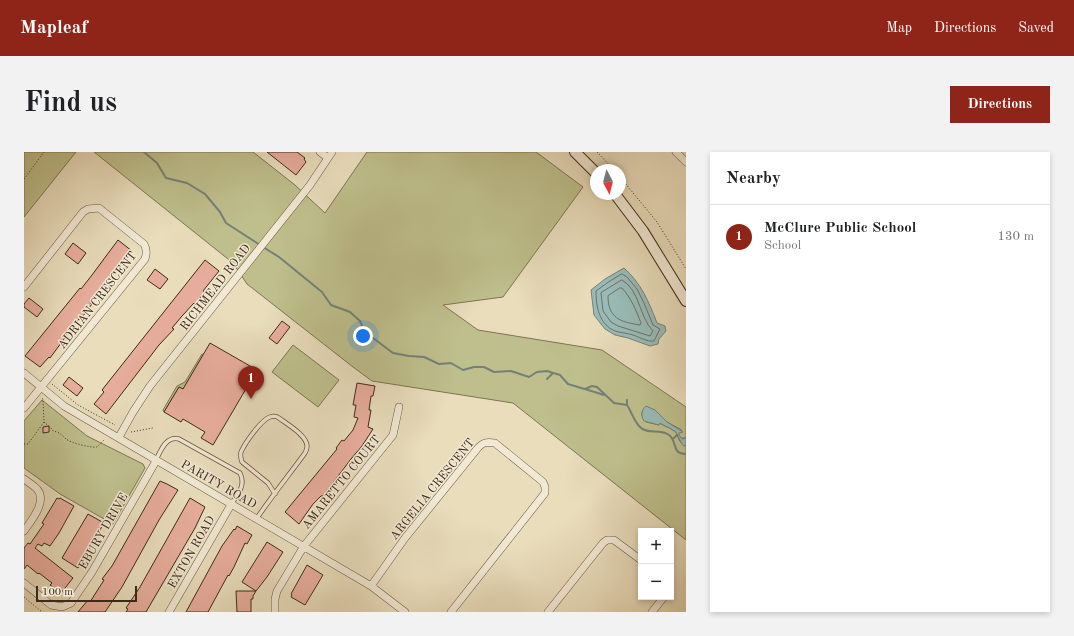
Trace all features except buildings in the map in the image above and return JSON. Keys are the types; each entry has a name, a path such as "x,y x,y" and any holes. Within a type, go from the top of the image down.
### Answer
{"main road":[{"path":"575,152 590,167"},
{"path":"620,200 644,231 686,301"}],"street":[{"path":"320,152 330,155"},
{"path":"676,152 686,162"},
{"name":"RICHMEAD ROAD","path":"119,437 150,386 310,185 330,155"},
{"name":"ADRIAN CRESCENT","path":"24,287 83,212 88,209 99,208 146,247 147,251 145,259 41,387"},
{"name":"PARITY ROAD","path":"24,373 64,406 119,437 156,461 232,503 371,586 405,612"},
{"path":"24,408 41,387"},
{"name":"AMARETTO COURT","path":"275,612 275,599 277,592 304,546 393,435 399,407"},
{"name":"ARGELIA CRESCENT","path":"371,586 405,538 482,443 495,442 543,482 545,493 451,612"},
{"name":"EBURY DRIVE","path":"24,583 51,605 62,607 71,603 92,572 156,461"},
{"path":"24,479 37,489 41,498 38,507 24,531"},
{"name":"EXTON ROAD","path":"169,612 232,503"},
{"path":"548,612 607,540 614,540 638,558"},
{"path":"652,612 662,600"}],"lane":[{"path":"257,518 275,494 305,453 307,447 306,440 303,436 276,416 268,418 264,421 247,442 240,455 242,462 268,483 275,494"},
{"path":"156,461 165,443 174,438 179,439 240,473 242,483 241,488 232,503"}],"path":[{"path":"24,179 44,152"},
{"path":"597,152 608,164"},
{"path":"626,184 657,222 686,268"},
{"path":"51,384 78,405 113,425"},
{"path":"24,444 28,444 44,422 43,399 40,397"},
{"path":"44,422 53,431 62,434 67,440 88,447 97,447 105,439"},
{"path":"131,432 153,428"},
{"path":"24,597 42,612"}],"green space":[{"path":"24,152 76,152 24,217"},
{"path":"94,152 253,152 295,185 325,213 367,152 536,152 583,187 503,297 443,305 478,330 602,350 686,407 686,438 680,438 678,433 682,430 667,422 655,410 644,410 642,412 642,416 646,422 659,425 659,423 676,432 679,440 684,446 686,445 686,540 674,530 674,528 671,528 513,403 372,381 247,284 233,263"},
{"path":"293,345 339,380 318,407 272,372"},
{"path":"202,354 204,355 183,389 179,387 164,412 163,410 177,386 185,382"},
{"path":"42,400 87,436 143,464 145,468 113,524 60,494 24,468 24,421"}],"water":[{"path":"624,268 640,286 648,300 657,323 665,326 666,331 659,339 658,344 650,346 615,335 605,329 594,315 591,290 605,279"},
{"path":"646,406 655,410 667,422 683,432 679,433 679,435 682,439 686,438 686,445 684,446 682,444 676,432 668,427 660,423 659,425 644,421 642,413"}],"waterway":[{"path":"144,152 157,163 166,178 187,183 205,194 220,212 226,223 260,245"},
{"path":"263,247 279,257 322,292 331,305 350,312 360,321 365,332 393,353 424,357 439,364 451,363 463,370 474,367 484,367 494,372 511,371 529,377 537,372 547,371 560,375 568,384 585,389 592,386 597,387 614,403 627,405 636,423 643,429 646,431 666,433 672,438 676,450 686,454"},
{"path":"547,379 553,373"},
{"path":"585,389 604,395"},
{"path":"627,400 627,405"},
{"path":"673,439 677,435"}],"place":[{"name":"McClure Public School","path":"251,399"}]}
